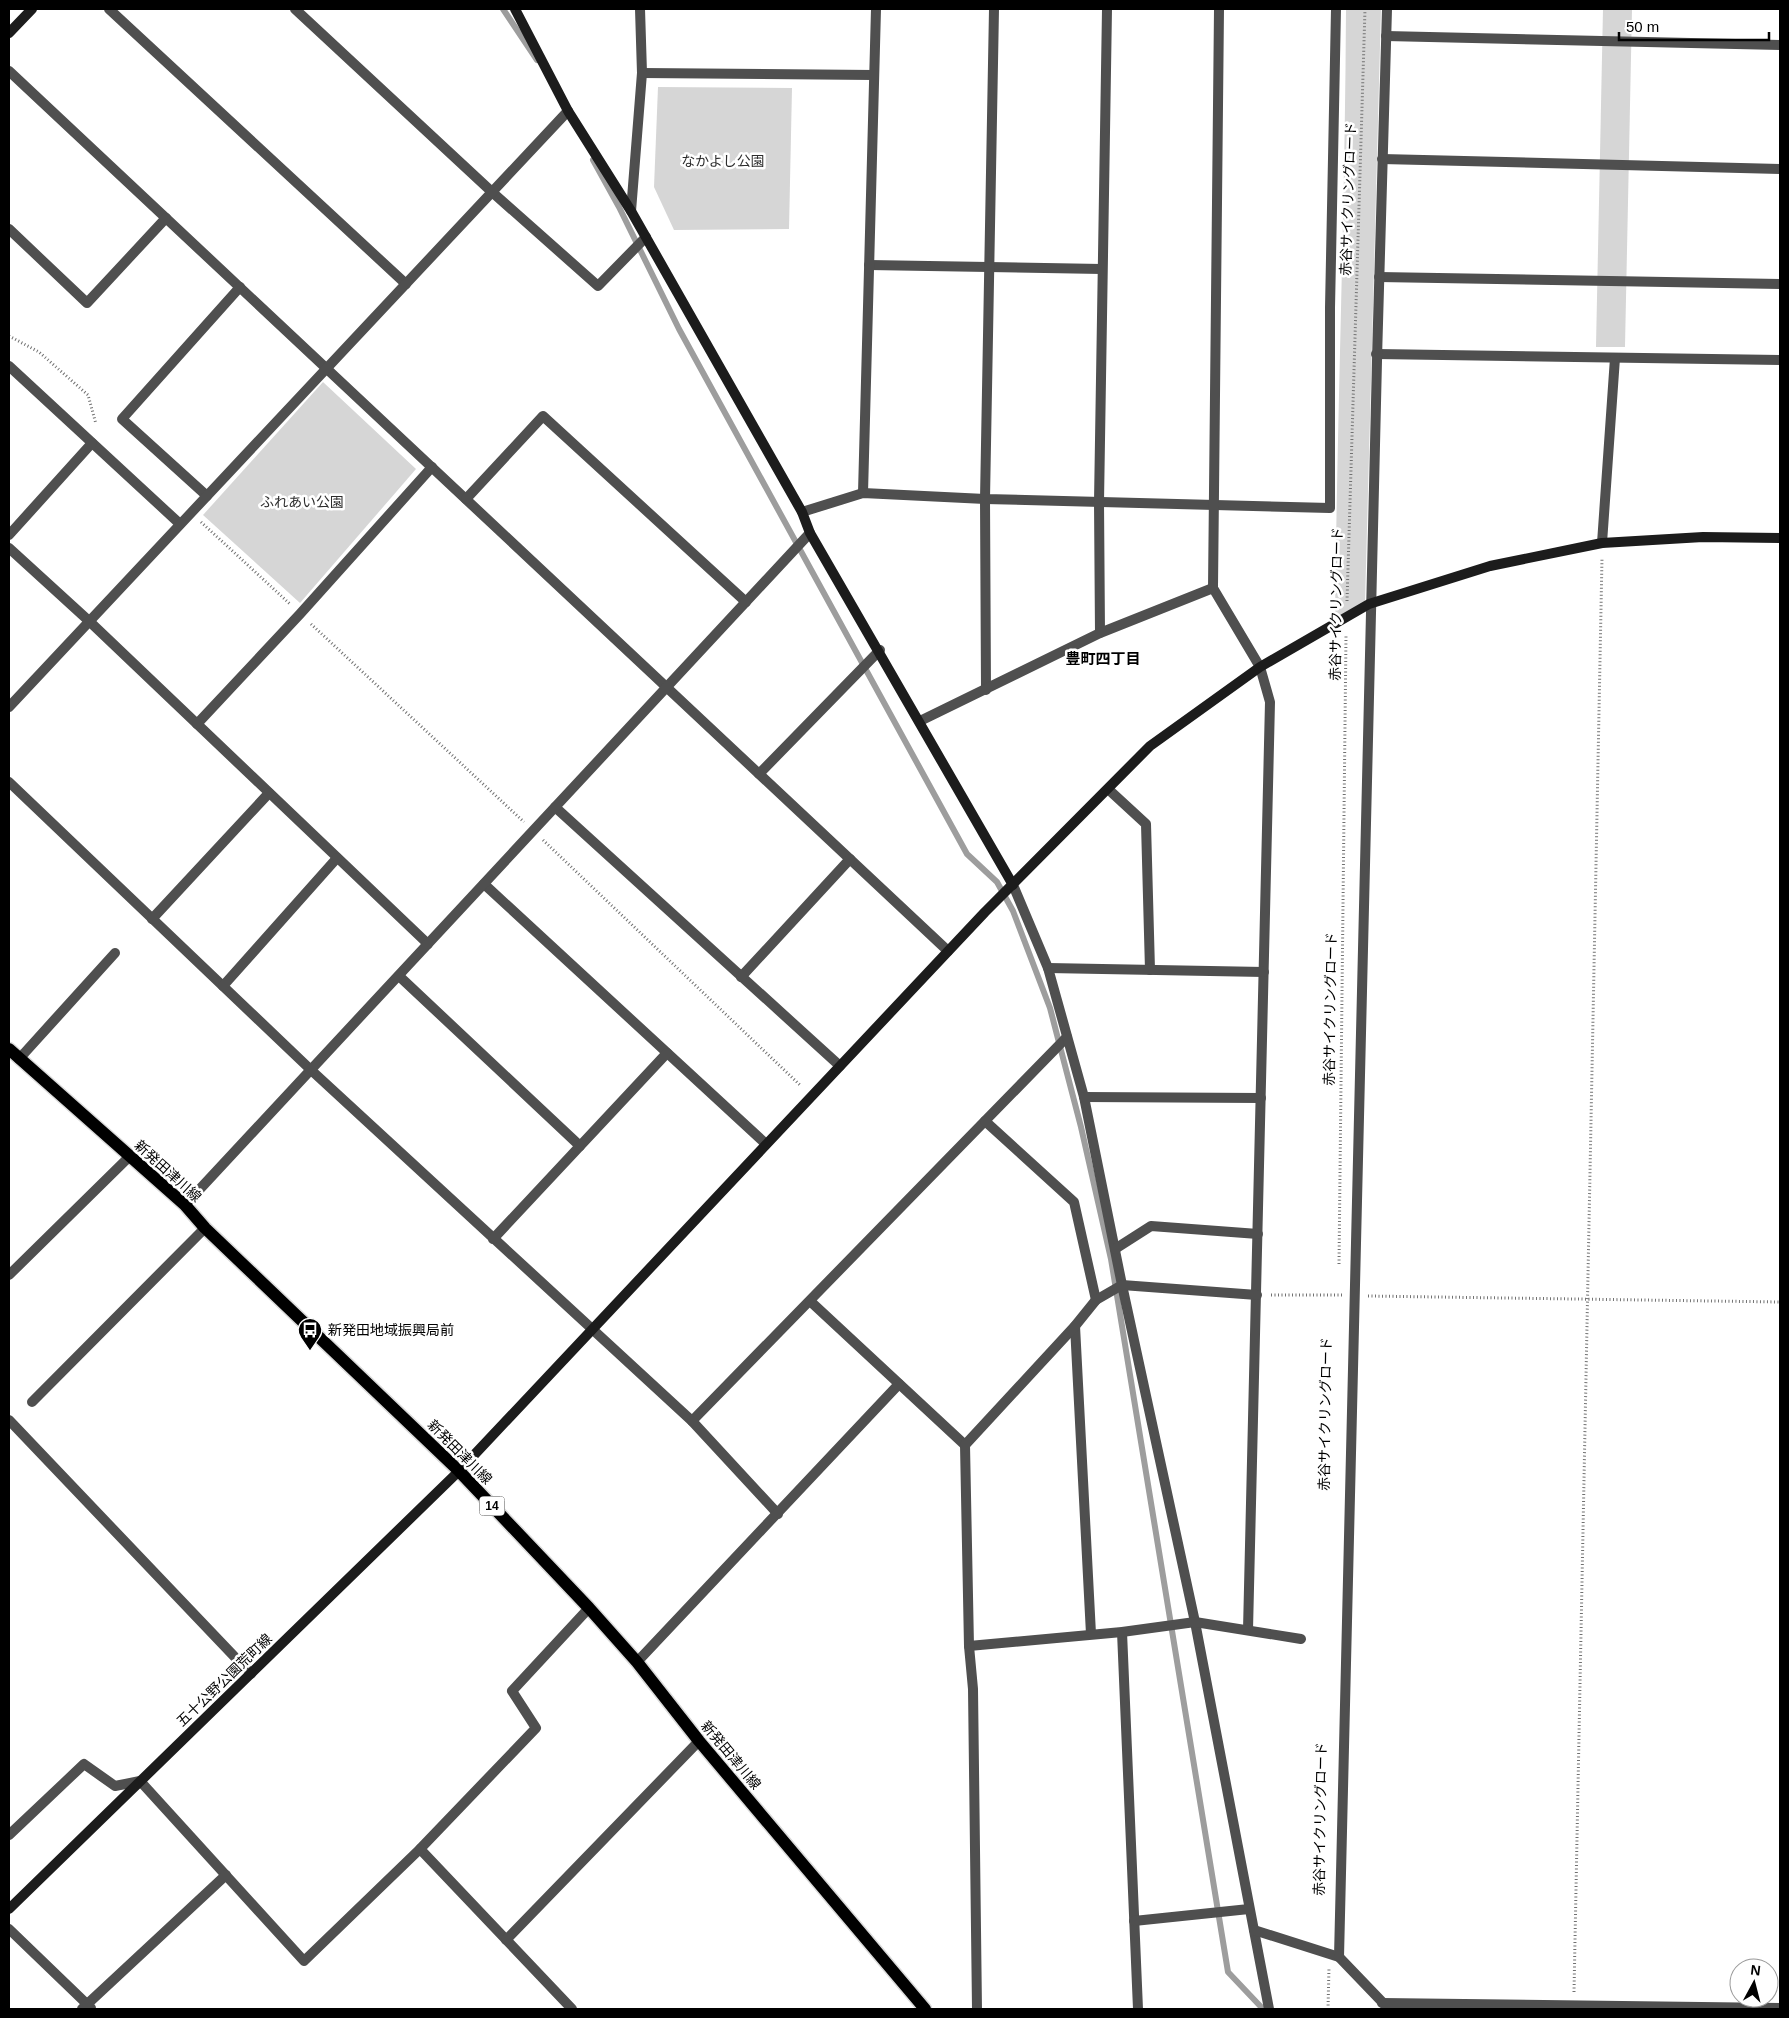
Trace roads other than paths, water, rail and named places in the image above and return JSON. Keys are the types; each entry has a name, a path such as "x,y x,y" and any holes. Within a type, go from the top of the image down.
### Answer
{"main road":[{"name":"新発田津川線","path":"9,1049 128,1157 185,1205 205,1228 459,1471 589,1608 637,1662 699,1741 925,2009"}],"street":[{"path":"9,33 32,9"},
{"path":"109,9 406,284"},
{"path":"295,9 492,192 598,286 646,237"},
{"path":"515,9 568,111 646,237 802,512 810,533 880,650 1013,886 1048,968 1084,1097 1122,1285 1195,1622 1269,2008"},
{"path":"631,211 642,73 640,9"},
{"path":"863,493 876,9"},
{"path":"986,690 985,499 994,9"},
{"path":"1100,634 1099,502 1106,9"},
{"path":"1220,9 1213,588 1260,667 1270,702 1248,1630"},
{"path":"802,512 863,493 985,499 1330,508 1330,308 1336,9"},
{"path":"1334,1955 1357,1296 1369,604 1386,9"},
{"path":"1386,36 1780,45"},
{"path":"9,71 948,951"},
{"path":"642,73 874,74"},
{"path":"9,707 568,111"},
{"path":"1382,159 1780,169"},
{"path":"9,230 86,302 166,218"},
{"path":"869,265 1102,269"},
{"path":"1379,277 1780,284"},
{"path":"207,496 122,419 240,287"},
{"path":"1376,354 1780,360"},
{"path":"1602,543 1615,358"},
{"path":"9,366 180,524"},
{"path":"466,499 543,416 746,602"},
{"path":"9,535 92,443"},
{"path":"197,724 300,614 432,467"},
{"path":"185,1205 810,533"},
{"name":"五十公野公園荒町線","path":"9,1909 459,1471 948,951 1150,746 1260,667 1369,604 1490,566 1602,543 1703,537 1780,538"},
{"path":"9,548 89,621 428,944"},
{"path":"920,721 1100,634 1213,588"},
{"path":"759,774 880,650"},
{"path":"9,782 311,1070 692,1421 778,1514"},
{"path":"1108,789 1146,824 1150,970"},
{"path":"152,919 269,793"},
{"path":"555,807 840,1066"},
{"path":"223,986 337,858"},
{"path":"741,977 850,859"},
{"path":"484,884 766,1144"},
{"path":"19,1059 115,953"},
{"path":"1048,968 1264,972"},
{"path":"399,976 580,1146"},
{"path":"692,1421 1067,1037"},
{"path":"493,1239 667,1053"},
{"path":"1084,1097 1261,1098"},
{"path":"985,1121 1074,1202 1096,1300"},
{"path":"9,1274 128,1157"},
{"path":"1115,1249 1150,1226 1258,1234"},
{"path":"32,1402 205,1228"},
{"path":"977,2009 973,1689 969,1646 966,1445 1075,1326 1096,1300 1122,1285 1257,1295"},
{"path":"810,1301 966,1445"},
{"path":"1075,1326 1091,1634"},
{"path":"637,1662 899,1384"},
{"path":"9,1420 251,1674"},
{"path":"9,1835 84,1764 115,1786 140,1781 304,1961 420,1848 536,1728 512,1690 589,1608"},
{"path":"969,1646 1122,1632 1195,1622 1301,1639"},
{"path":"1122,1632 1138,2009"},
{"path":"506,1940 699,1741"},
{"path":"420,1848 572,2009"},
{"path":"9,1929 87,2008 226,1875"},
{"path":"1134,1921 1249,1909"},
{"path":"1254,1930 1334,1955 1385,2006 1574,2004 1780,2008"}],"waterway":[{"path":"503,9 537,60"},
{"path":"593,160 619,207 679,329 967,854 997,882 1013,911 1050,1008 1081,1127 1111,1259 1228,1972 1263,2009"}],"place":[{"name":"新発田地域振興局前","path":"310,1351"}],"district":[{"name":"豊町四丁目","path":"1103,659"}],"park label":[{"name":"なかよし公園","path":"723,161"},
{"name":"ふれあい公園","path":"302,502"}]}
